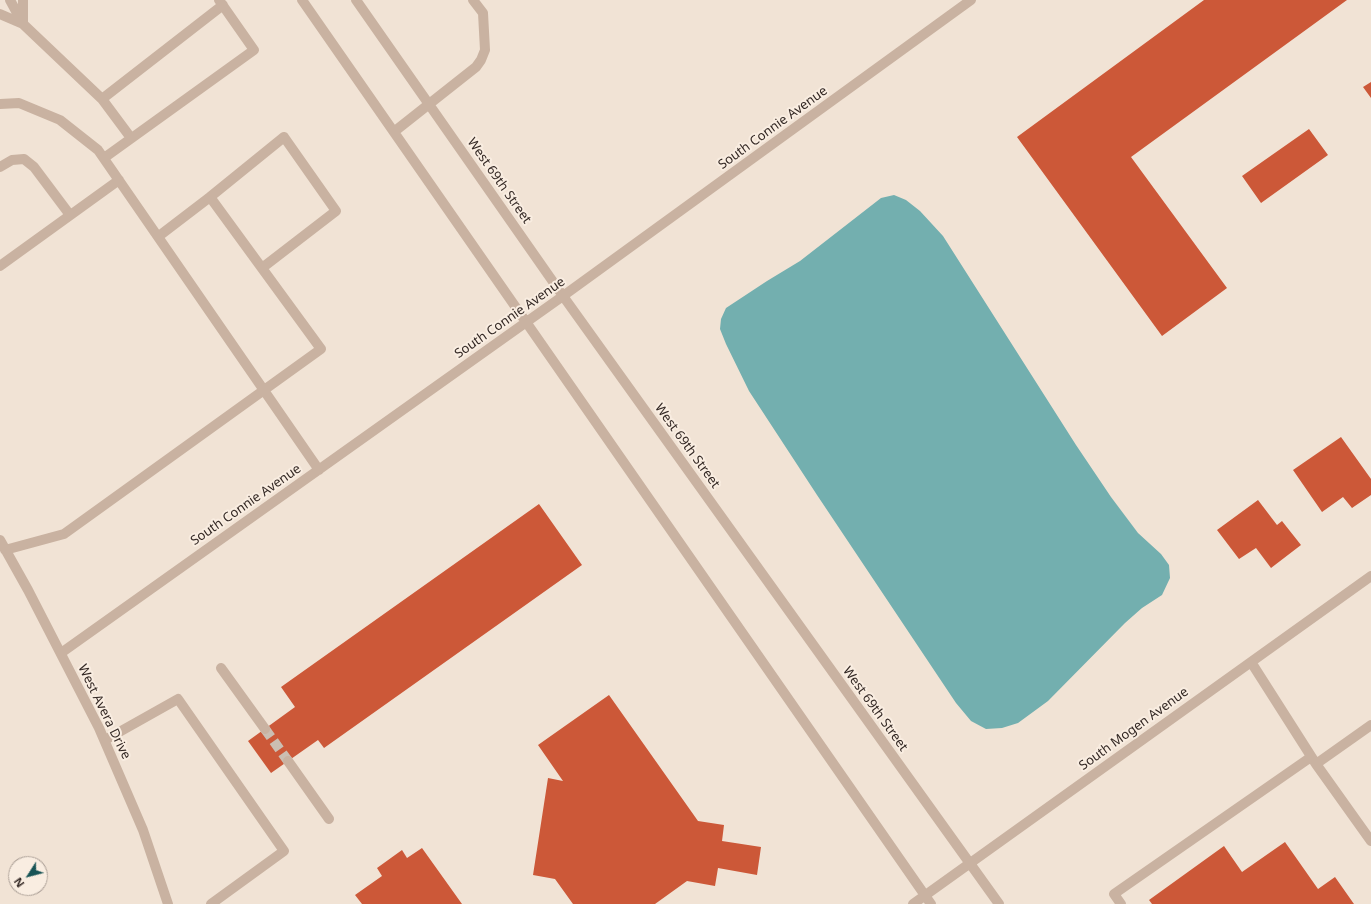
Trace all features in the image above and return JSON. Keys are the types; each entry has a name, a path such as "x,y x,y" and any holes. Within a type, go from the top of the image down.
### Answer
{"street":[{"path":"10,0 23,24 102,99 131,138"},
{"path":"23,0 23,24"},
{"path":"302,0 395,131 526,322 932,904"},
{"name":"West 69th Street","path":"356,0 563,296 999,904"},
{"path":"395,131 476,67 481,60 485,50 483,13 473,0"},
{"name":"South Connie Avenue","path":"61,653 563,296 972,0"},
{"path":"102,99 221,3 254,50 104,158"},
{"path":"0,14 23,24"},
{"path":"0,104 19,103 60,120 98,150 159,236 319,470"},
{"path":"159,236 284,137 336,211 262,268"},
{"path":"0,167 12,160 24,159 34,167 70,216"},
{"path":"0,266 119,180"},
{"path":"6,550 64,534 321,349 210,197"},
{"name":"West Avera Drive","path":"0,540 61,653 104,740 143,830 168,904"},
{"name":"South Mogen Avenue","path":"913,904 1371,576"},
{"path":"1251,662 1314,760 1371,841"},
{"path":"221,668 265,729"},
{"path":"104,740 178,699 284,851 211,904"},
{"path":"1121,904 1114,894 1314,760 1371,725"},
{"path":"288,761 329,819"}],"water":[{"path":"894,195 906,200 920,211 943,236 1076,445 1111,497 1138,533 1161,554 1169,565 1170,578 1162,595 1142,608 1125,623 1048,701 1018,723 1002,728 986,729 971,721 956,703 749,391 720,329 721,319 726,308 800,261 881,198"}],"building":[{"path":"1204,0 1347,0 1131,157 1227,288 1162,336 1017,137"},
{"path":"1371,82 1371,98 1363,87"},
{"path":"1309,129 1328,155 1261,203 1242,176"},
{"path":"1341,437 1371,479 1371,495 1352,508 1343,497 1322,512 1293,470"},
{"path":"1258,500 1277,525 1282,521 1301,545 1271,568 1256,548 1239,559 1217,530"},
{"path":"539,504 582,565 324,748 318,740 271,773 248,741 295,707 281,687"},
{"path":"609,695 698,821 724,825 722,841 761,847 757,875 718,868 715,886 687,881 655,904 573,904 555,879 533,875 548,778 563,781 538,745"},
{"path":"1285,842 1318,889 1335,877 1354,904 1152,904 1149,900 1224,846 1242,872"},
{"path":"422,848 462,904 362,904 355,895 382,876 377,868 402,850 407,858"}],"tunnel":[{"path":"265,729 288,761"}]}
